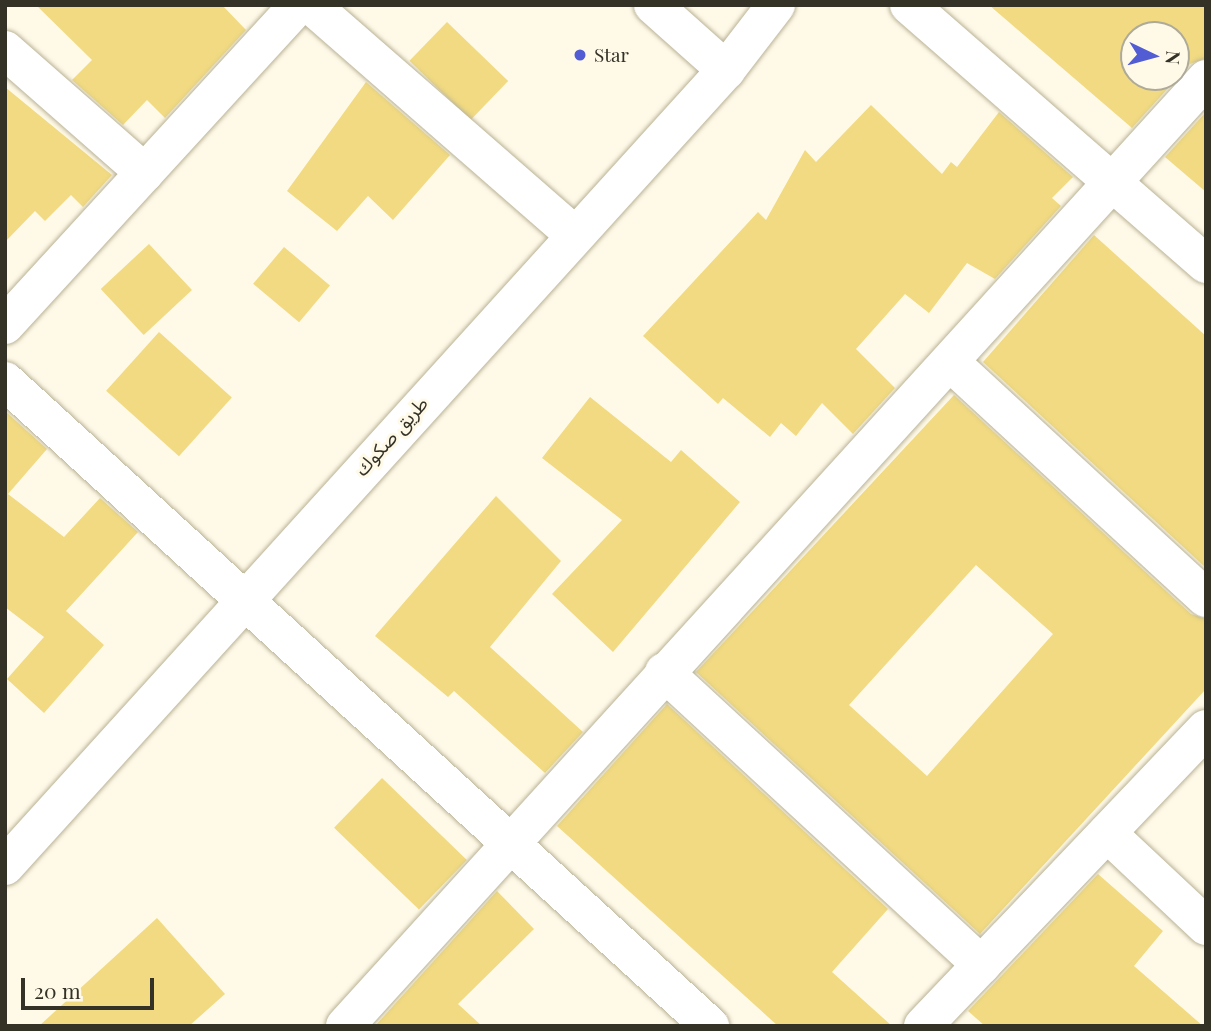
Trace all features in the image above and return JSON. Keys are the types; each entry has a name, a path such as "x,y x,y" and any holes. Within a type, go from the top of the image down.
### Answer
{"street":[{"path":"5,325 298,5"},
{"path":"311,5 572,233"},
{"path":"653,5 726,70"},
{"name":"طريق صكوك","path":"5,866 572,233 726,70 776,5"},
{"path":"909,5 1206,264"},
{"path":"5,50 145,173"},
{"path":"345,1026 510,841 1206,79"},
{"path":"950,362 1206,598"},
{"path":"5,382 247,598 710,1026"},
{"path":"664,672 981,965"},
{"path":"923,1026 1206,729"},
{"path":"1107,833 1206,926"}],"building":[{"path":"36,5 222,5 246,30 165,118 147,100 123,125 72,80 92,60"},
{"path":"989,5 1206,5 1206,58 1190,64 1190,21 1120,21 1120,91 1166,91 1132,128"},
{"path":"447,22 508,81 471,120 409,61"},
{"path":"366,82 450,155 393,220 368,196 337,231 287,191"},
{"path":"5,87 112,175 83,207 71,195 45,221 35,211 5,242"},
{"path":"871,105 942,174 951,162 957,167 999,112 1073,177 1052,198 1061,206 995,279 967,263 929,313 905,294 856,349 895,388 853,434 822,403 796,436 781,423 770,437 723,398 718,404 643,336 758,212 766,220 805,150 816,162"},
{"path":"1206,112 1206,192 1165,157"},
{"path":"1094,235 1206,336 1206,568 983,362"},
{"path":"149,244 192,290 144,335 101,289"},
{"path":"284,247 330,286 299,322 253,284"},
{"path":"159,332 232,398 179,456 106,391"},
{"path":"954,395 1191,614 1206,619 1206,689 980,934 696,672","holes":["976,565 1053,634 927,776 849,705"]},
{"path":"590,397 671,462 681,450 740,502 613,652 552,594 622,520 542,458"},
{"path":"5,411 47,449 8,494 64,537 100,498 138,532 66,611 104,645 44,713 7,679 44,637 5,607"},
{"path":"496,496 561,561 490,647 583,732 545,773 454,691 448,697 375,636"},
{"path":"667,704 888,909 832,972 892,1026 778,1026 557,826"},
{"path":"382,778 467,860 419,910 334,828"},
{"path":"1098,874 1163,931 1134,966 1203,1026 985,1026 968,1011"},
{"path":"497,891 534,929 458,1004 482,1026 375,1026"},
{"path":"157,918 225,994 189,1026 39,1026"}],"place":[{"name":"Star","path":"580,55"}]}
